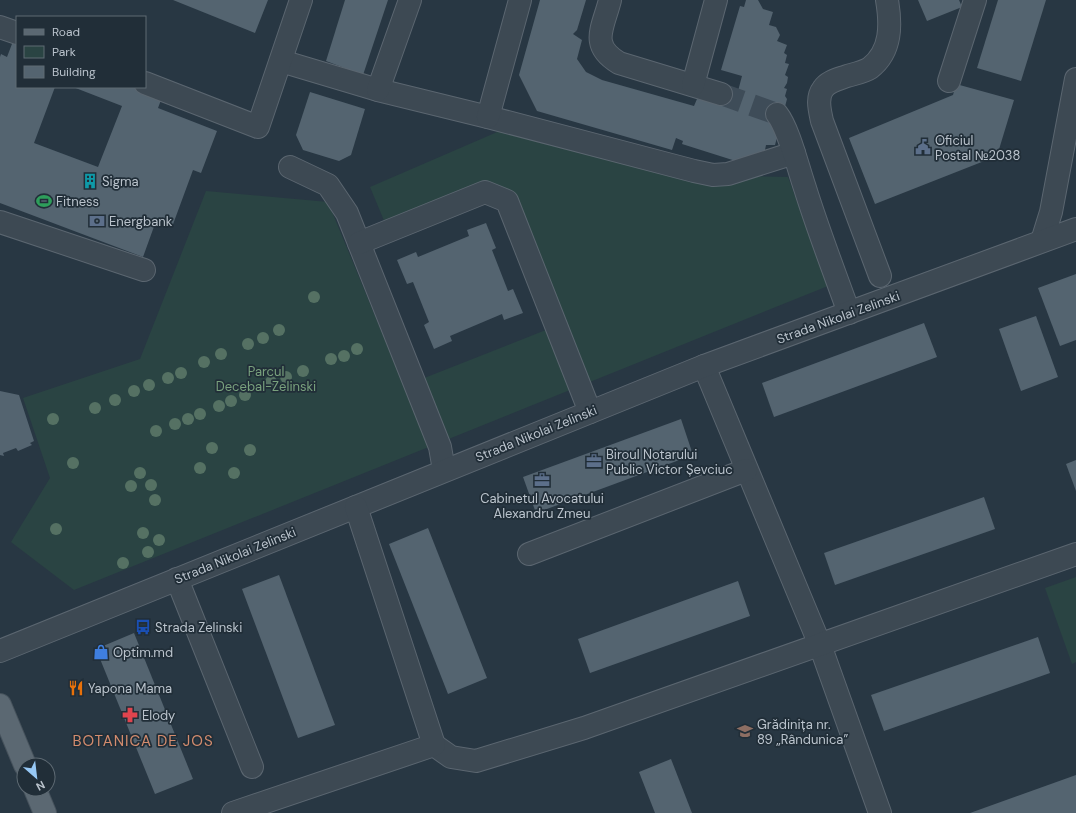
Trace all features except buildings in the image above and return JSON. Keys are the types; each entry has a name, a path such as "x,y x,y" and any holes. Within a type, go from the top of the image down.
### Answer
{"main road":[{"path":"0,705 22,757"},
{"path":"38,797 45,813"}],"street":[{"path":"146,83 258,127 282,61 301,0"},
{"path":"378,90 410,0"},
{"path":"488,117 520,0"},
{"path":"610,0 600,39 602,49 610,58 619,64 721,94"},
{"path":"693,85 716,0"},
{"path":"880,276 822,122 819,109 819,97 822,89 828,84 869,69 877,61 884,51 889,39 890,26 887,0"},
{"path":"949,81 974,0"},
{"path":"0,27 16,33"},
{"path":"282,61 378,90 694,171 713,174 728,174 794,153"},
{"path":"1042,241 1051,212 1076,79"},
{"path":"777,114 781,119 794,153 819,230 849,313"},
{"path":"290,166 328,185 347,213 440,447 444,470"},
{"path":"359,243 485,192 507,201 590,412"},
{"path":"0,222 144,270"},
{"name":"Strada Nikolai Zelinski","path":"0,651 704,366 1076,229"},
{"path":"704,366 820,645 880,813"},
{"path":"529,554 746,470"},
{"path":"356,507 434,745 451,757 476,761 584,728 1076,554"},
{"path":"177,579 252,767"},
{"path":"233,813 434,745"}],"green space":[{"name":"Parcul Decebal-Zelinski","path":"511,126 678,175 788,177 828,286 74,590 11,542 50,478 23,398 140,359 206,191 328,202 404,386 561,324 509,199 385,223 370,187"},
{"path":"1076,577 1076,662 1072,664 1045,588"}],"tunnel":[{"path":"721,94 777,114"}],"place":[{"name":"Oficiul Postal №2038","path":"923,147"},
{"name":"Sigma","path":"90,181"},
{"name":"Fitness","path":"44,201"},
{"name":"Energbank","path":"97,221"},
{"name":"Biroul Notarului Public Victor Șevciuc","path":"594,461"},
{"name":"Cabinetul Avocatului Alexandru Zmeu","path":"542,480"},
{"name":"Strada Zelinski","path":"143,627"},
{"name":"Optim.md","path":"101,652"},
{"name":"Yapona Mama","path":"76,688"},
{"name":"Elody","path":"130,715"},
{"name":"Grădinița nr. 89 „Rândunica”","path":"745,731"}],"district":[{"name":"BOTANICA DE JOS","path":"143,741"}]}
